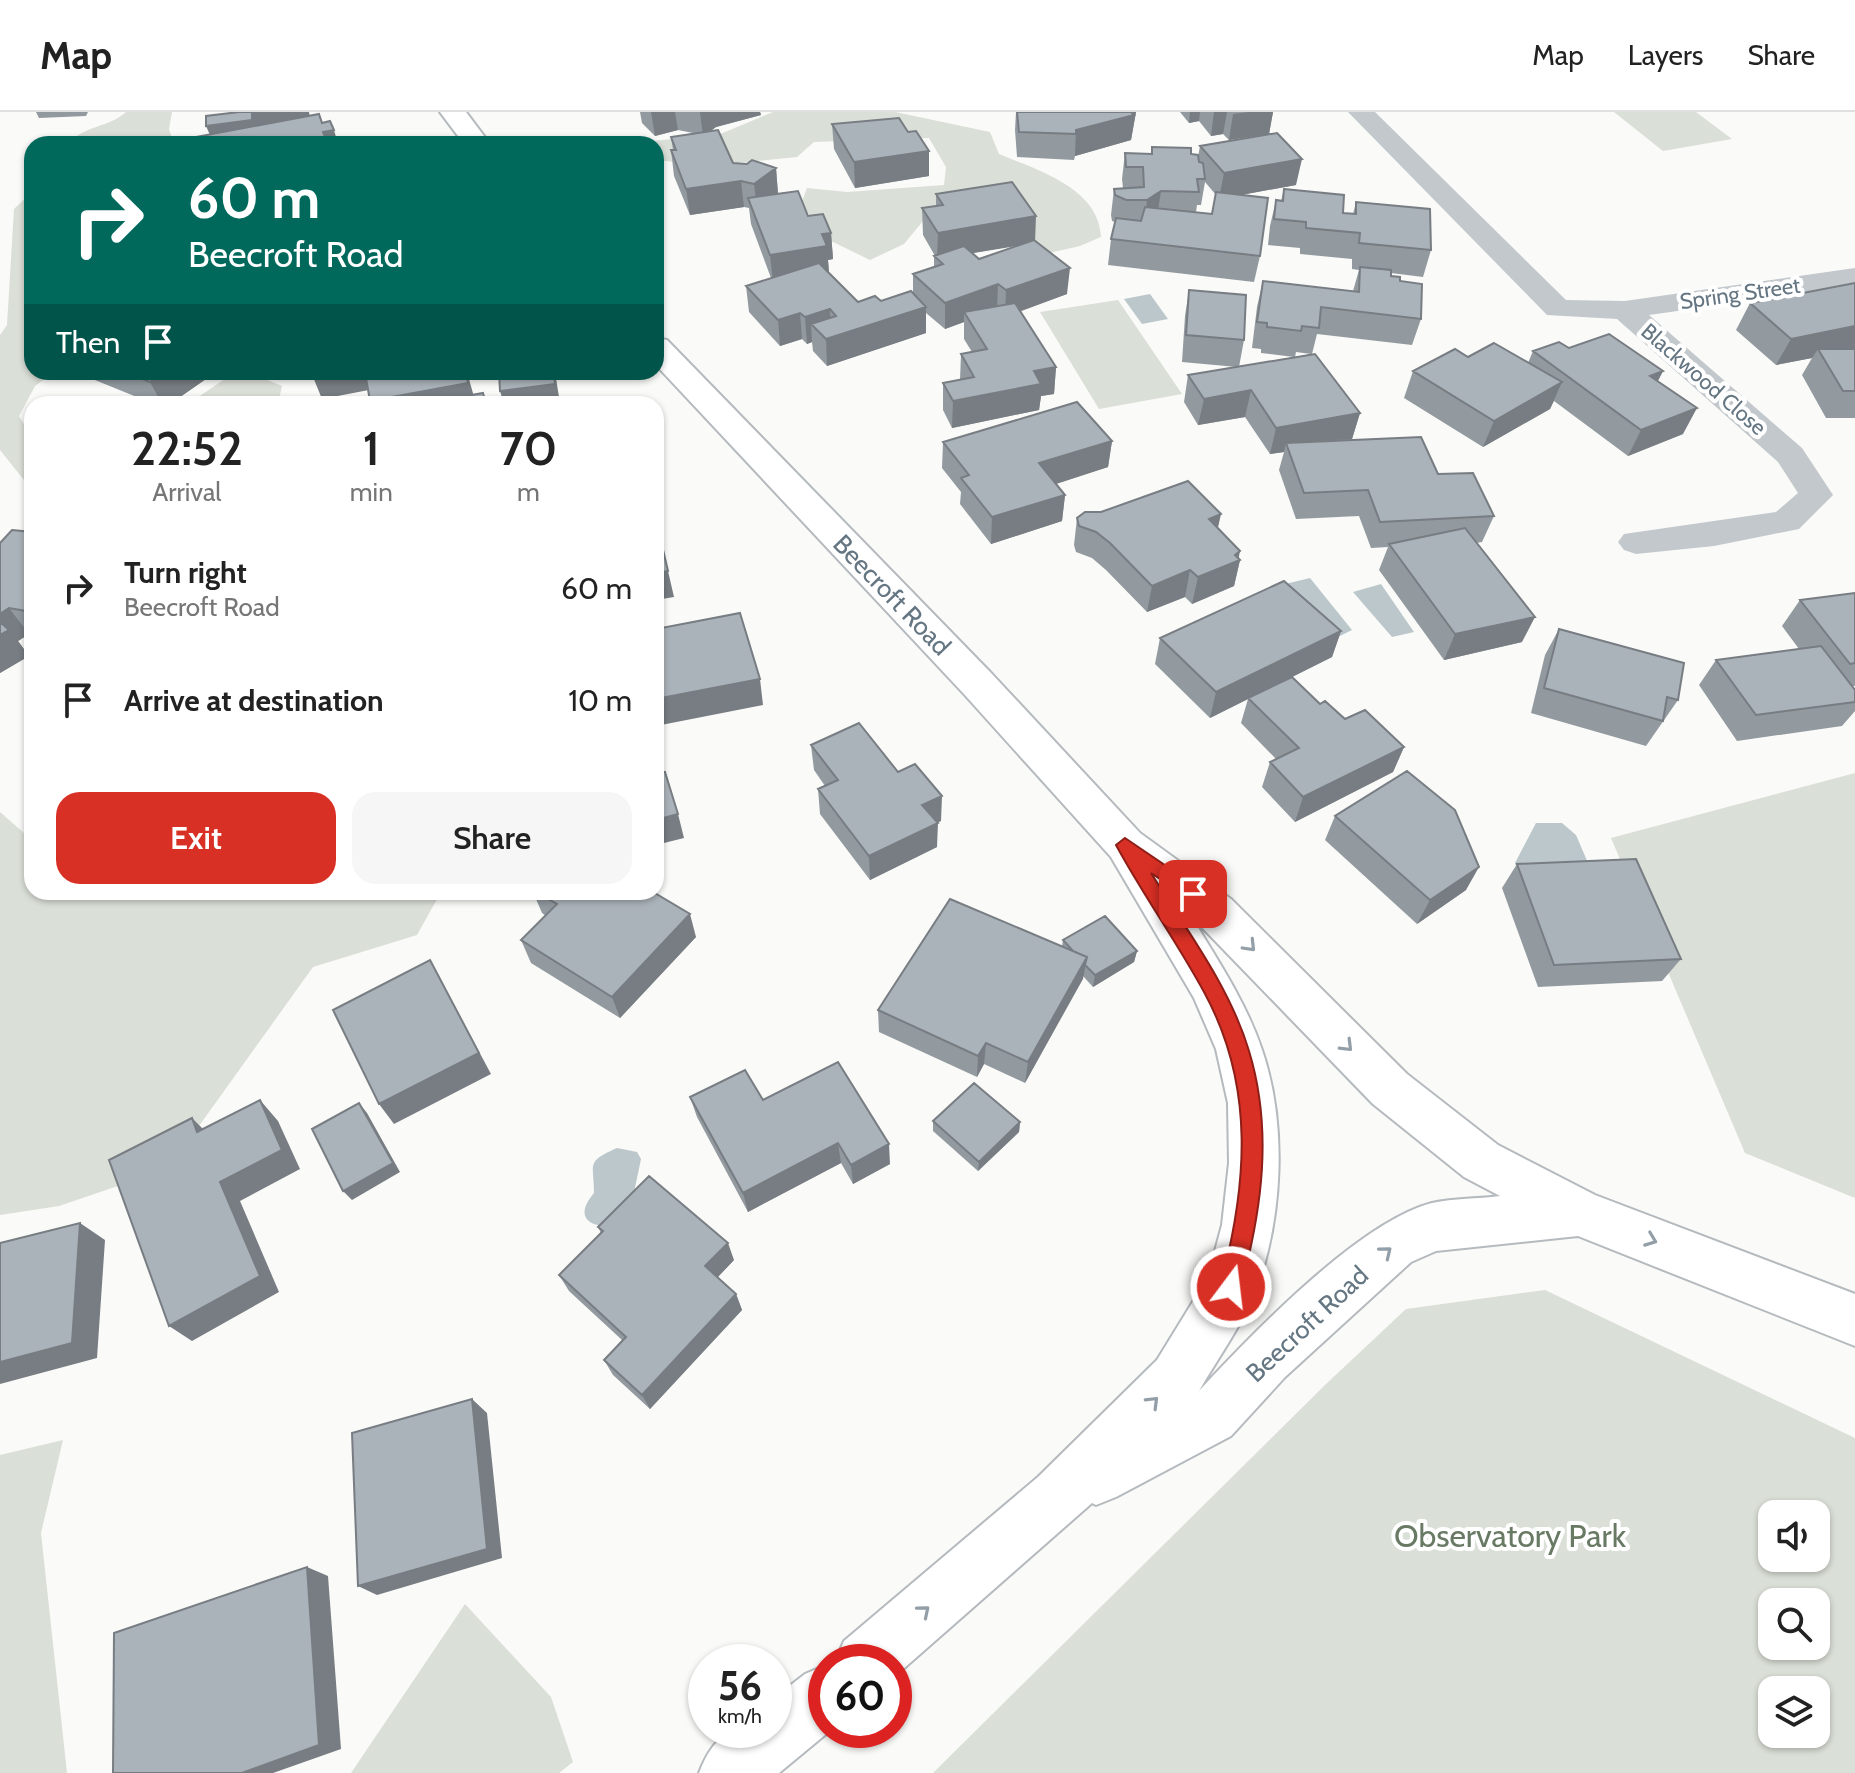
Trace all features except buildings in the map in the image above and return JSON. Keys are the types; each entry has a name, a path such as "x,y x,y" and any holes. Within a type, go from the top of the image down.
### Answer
{"main road":[{"path":"453,112 471,136"},
{"name":"Beecroft Road","path":"664,355 978,684 1125,845 1212,989 1239,1049 1252,1103 1253,1163 1249,1210 1231,1287 1176,1379 1058,1497 886,1644"},
{"name":"Beecroft Road","path":"1125,845 1216,911 1390,1089 1481,1161 1578,1212 1855,1320"},
{"name":"Beecroft Road","path":"1058,1497 1212,1417 1266,1358 1393,1245 1433,1227 1578,1212"},
{"path":"730,1773 808,1710"}],"street":[{"name":"Blackwood Close","path":"1361,112 1558,309 1625,310 1790,455 1816,495 1787,521 1714,535 1636,542"},
{"name":"Spring Street","path":"1625,310 1855,277"}],"green space":[{"path":"126,112 172,112 169,129 171,136 77,136"},
{"path":"773,112 895,112 990,132 999,154 1047,174 1078,193 1098,220 1101,237 1080,246 1040,255 1014,235 923,221 904,244 870,260 829,240 801,204 807,188 847,192 944,185 946,167 929,138 814,142 797,157 748,162 695,164 664,161 664,140 718,135"},
{"path":"1614,112 1696,112 1732,139 1663,151"},
{"path":"24,200 24,380 43,380 30,396 24,396 24,407 19,416 24,424 24,480 0,450 0,335 7,325 14,209"},
{"path":"1118,300 1182,394 1099,409 1040,312"},
{"path":"223,380 267,380 282,386 280,396 200,396"},
{"path":"1855,773 1855,1198 1745,1153 1611,838"},
{"path":"0,812 24,833 24,900 437,900 417,935 313,967 168,1169 59,1206 0,1215"},
{"name":"Observatory Park","path":"1545,1290 1855,1438 1855,1773 933,1773 1325,1385 1406,1309"},
{"path":"63,1440 41,1533 67,1773 0,1773 0,1455"},
{"path":"465,1604 551,1697 573,1762 559,1773 351,1773"}],"shaded area":[{"path":"1150,294 1168,319 1142,324 1124,299"},
{"path":"1310,578 1352,630 1336,638 1281,585"},
{"path":"1381,584 1414,632 1392,637 1353,592"},
{"path":"1536,823 1562,823 1576,835 1591,870 1519,874 1515,863"},
{"path":"617,1148 637,1152 641,1159 628,1221 609,1226 592,1223 585,1212 594,1193 594,1165 600,1157"}],"route":[{"path":"1193,894 1125,845 1177,936 1212,989 1239,1049 1252,1103 1253,1163 1247,1225 1231,1287"}]}
